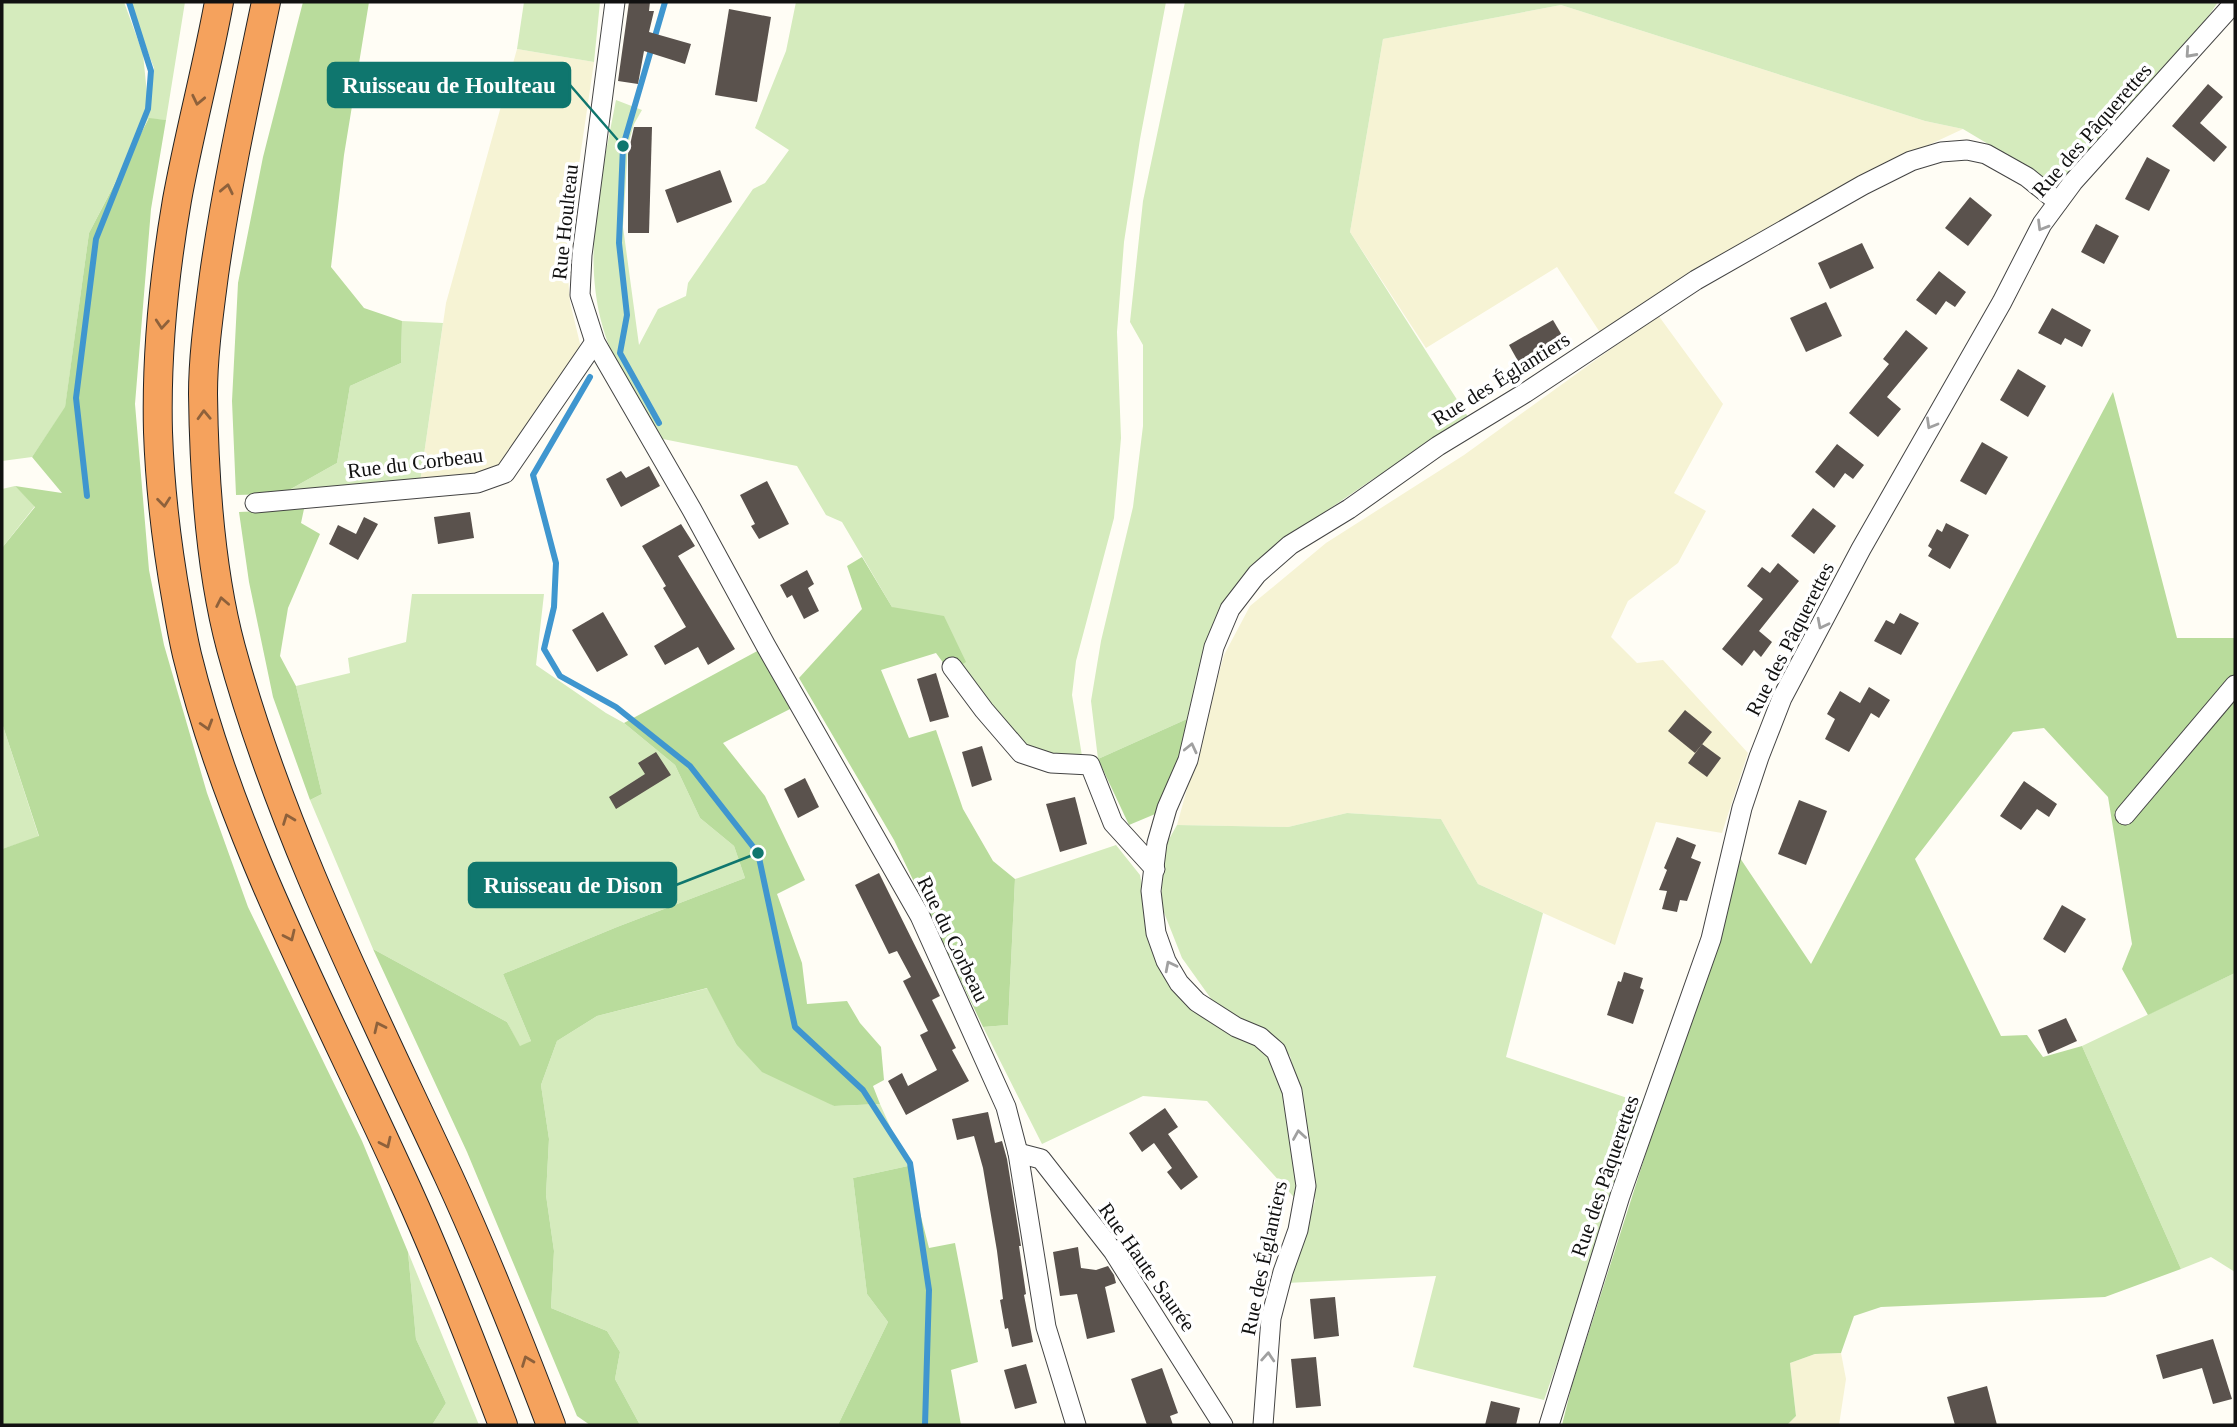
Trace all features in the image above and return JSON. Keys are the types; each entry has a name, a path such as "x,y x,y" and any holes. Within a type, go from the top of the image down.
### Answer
{"highway":[{"path":"219,2 177,201 167,274 158,381 158,434 163,502 186,654 218,760 264,880 409,1193 503,1425"},
{"path":"266,2 224,206 208,324 203,390 215,566 230,645 262,750 304,862 450,1180 520,1343 551,1425"}],"street":[{"name":"Rue Houlteau","path":"614,2 582,255 580,295 595,342 647,433"},
{"name":"Rue des Pâquerettes","path":"1549,1425 1620,1196 1711,939 1742,808 1783,698 1867,538 2002,302 2042,224 2073,182 2235,2"},
{"name":"Rue des Églantiers","path":"1262,1425 1271,1318 1298,1230 1306,1186 1292,1091 1276,1051 1260,1037 1236,1027 1197,1002 1179,984 1166,961 1156,933 1151,891 1157,843 1167,808 1188,760 1214,648 1230,609 1257,574 1290,545 1349,509 1438,446 1525,393 1696,280 1863,185 1911,161 1941,152 1967,150 1986,154 2027,177 2058,202"},
{"name":"Rue du Corbeau","path":"255,503 477,483 505,473 595,342"},
{"name":"Rue du Corbeau","path":"647,433 920,916 1006,1107 1018,1153 1046,1326 1076,1425"},
{"path":"952,667 1021,753 1051,763 1090,765 1113,823 1155,869"},
{"path":"2125,815 2235,685"},
{"name":"Rue Haute Saurée","path":"1018,1153 1041,1159 1113,1251 1223,1425"}],"shaded area":[{"path":"1561,5 1925,121 1963,129 1890,163 1603,337 1557,267 1426,348 1350,232 1383,39"},
{"path":"517,49 594,62 566,253 570,302 581,348 503,464 473,476 420,482 446,303"},
{"path":"1658,315 1723,404 1674,493 1706,511 1678,563 1628,601 1611,637 1637,663 1663,660 1748,753 1722,833 1656,822 1615,945 1478,884 1441,819 1347,813 1288,827 1177,825 1224,655 1250,606 1326,543 1464,455"},
{"path":"1841,1353 1846,1379 1839,1425 1787,1425 1796,1416 1790,1363 1815,1354"}],"green space":[{"path":"2,2 124,2 143,54 149,113 154,68 129,2 185,2 166,120 148,119 89,233 65,408 32,457 2,461"},
{"path":"303,2 369,2 344,155 331,267 364,308 402,321 401,363 350,386 337,463 282,494 236,495 232,401 238,283 263,157"},
{"path":"524,2 600,2 594,62 517,49"},
{"path":"796,2 1166,2 1124,242 1117,332 1121,438 1114,518 1076,661 1072,695 1082,756 1039,755 1003,728 961,665 892,607 842,522 826,515 797,466 658,438 620,371 608,342 597,299 594,242 600,185 616,100 642,110 634,124 628,145 623,227 639,345 658,309 686,296 688,283 753,189 765,183 789,150 755,128 786,51"},
{"path":"1185,2 2218,2 2182,56 2060,187 1963,129 1925,121 1561,5 1383,39 1350,232 1470,420 1373,479 1278,544 1221,606 1187,719 1098,759 1091,701 1101,641 1133,507 1143,426 1143,345 1130,322 1143,201"},
{"path":"149,118 166,120 151,209 135,404 149,570 164,645 207,793 248,907 362,1141 408,1252 416,1339 446,1403 432,1425 2,1425 2,849 39,836 2,723 2,548 35,507 15,486 62,493 32,457 65,407 89,233"},
{"path":"402,321 443,323 420,482 282,494 337,463 350,386 401,363"},
{"path":"2113,392 2177,638 2235,638 2235,973 2148,1015 2122,969 2132,944 2108,797 2044,728 2013,732 1915,859 2001,1036 2027,1035 2043,1057 2082,1046 2181,1269 2105,1297 1881,1307 1854,1316 1841,1353 1815,1354 1790,1363 1796,1416 1787,1425 1562,1425 1572,1385 1740,858 1811,964"},
{"path":"15,486 35,506 2,548 2,489"},
{"path":"304,509 301,523 320,534 288,608 280,656 296,686 322,794 310,800 273,697 249,582 239,512"},
{"path":"862,557 892,607 944,616 966,662 950,672 936,653 881,670 909,738 936,730 963,809 993,861 1015,879 1008,1025 983,1027 894,840 799,678 862,609 847,566"},
{"path":"412,594 544,594 536,665 624,723 675,765 700,818 734,846 745,878 503,974 531,1041 520,1047 507,1022 373,949 310,800 322,794 296,686 350,673 348,658 406,642"},
{"path":"761,649 794,707 723,743 765,796 805,880 777,894 802,963 807,1004 847,1001 860,1023 881,1047 884,1080 873,1086 880,1104 834,1106 762,1072 736,1044 707,988 597,1016 557,1041 541,1085 549,1139 546,1195 554,1251 551,1308 607,1331 620,1352 615,1379 640,1425 590,1425 577,1416 467,1152 373,949 507,1022 520,1046 531,1041 503,974 745,878 734,846 700,818 675,765 624,723"},
{"path":"1187,719 1178,775 1160,812 1129,825 1098,759"},
{"path":"2,723 39,837 2,849"},
{"path":"1347,813 1441,819 1478,884 1543,913 1506,1057 1648,1105 1544,1400 1413,1367 1436,1276 1286,1283 1315,1201 1305,1117 1290,1056 1262,1032 1212,1000 1182,958 1161,905 1164,848 1177,825 1288,827"},
{"path":"1116,845 1140,875 1149,920 1163,963 1268,1048 1287,1085 1301,1205 1207,1101 1143,1096 1042,1144 983,1027 1008,1025 1015,879"},
{"path":"2235,973 2235,1272 2211,1257 2181,1269 2082,1046"},
{"path":"708,988 736,1044 834,1106 880,1104 908,1166 853,1178 867,1294 888,1322 838,1425 640,1425 615,1379 620,1352 607,1331 551,1308 554,1251 546,1195 549,1139 541,1085 557,1041 597,1016"},
{"path":"908,1166 929,1248 955,1243 978,1362 951,1370 961,1425 838,1425 888,1322 867,1294 853,1178"},
{"path":"408,1252 479,1425 432,1425 446,1403 416,1339"}],"building":[{"path":"629,2 650,2 649,11 654,11 649,32 691,44 685,64 644,51 638,84 618,81"},
{"path":"729,9 771,17 757,102 715,95"},
{"path":"2208,84 2223,97 2200,123 2227,147 2214,162 2172,126"},
{"path":"634,127 652,127 649,233 628,233 628,154"},
{"path":"2147,157 2170,170 2149,211 2125,199"},
{"path":"720,170 732,202 677,223 665,190"},
{"path":"1970,197 1992,215 1968,246 1945,228"},
{"path":"2096,224 2119,236 2104,264 2081,252"},
{"path":"1862,243 1874,268 1830,289 1818,263"},
{"path":"1939,271 1966,292 1955,307 1946,301 1936,315 1916,300"},
{"path":"1826,302 1842,336 1806,352 1790,318"},
{"path":"2052,308 2091,330 2082,347 2065,338 2061,345 2038,333"},
{"path":"1553,320 1563,337 1519,363 1509,345"},
{"path":"1906,330 1928,348 1887,397 1901,409 1878,437 1849,413 1889,364 1883,359"},
{"path":"2018,369 2046,386 2028,417 2000,400"},
{"path":"1982,442 2008,457 1986,495 1960,481"},
{"path":"1837,444 1864,465 1853,479 1845,473 1834,488 1815,472"},
{"path":"649,466 660,486 621,507 606,479 621,471 626,478"},
{"path":"767,481 789,524 759,539 751,526 755,524 740,495"},
{"path":"1813,508 1836,526 1814,554 1791,536"},
{"path":"470,512 474,538 438,544 434,517"},
{"path":"364,517 378,524 358,560 329,544 338,525 356,534"},
{"path":"1946,523 1969,535 1950,569 1928,556 1932,549 1928,546 1937,529 1942,532"},
{"path":"681,524 695,546 678,556 735,649 708,665 698,647 665,665 654,646 686,627 642,546"},
{"path":"1778,563 1799,581 1759,631 1772,642 1761,657 1754,650 1742,666 1722,649 1763,599 1747,586 1762,567 1770,573"},
{"path":"807,570 814,584 808,588 819,611 804,619 792,595 787,598 780,585"},
{"path":"603,612 628,655 597,672 572,630"},
{"path":"1900,613 1919,623 1901,655 1874,641 1886,620 1894,624"},
{"path":"936,673 949,717 930,722 917,679"},
{"path":"1869,687 1890,700 1879,718 1871,713 1849,752 1825,739 1835,719 1827,714 1840,691 1860,703"},
{"path":"1685,710 1712,732 1695,753 1668,731"},
{"path":"1702,744 1721,758 1707,777 1688,763"},
{"path":"982,746 992,780 972,787 962,752"},
{"path":"656,752 671,775 616,809 609,797 645,774 638,763"},
{"path":"805,778 819,807 798,818 784,789"},
{"path":"2024,781 2057,804 2049,817 2037,809 2021,830 2000,816"},
{"path":"1075,797 1087,844 1060,852 1046,804"},
{"path":"1799,800 1827,811 1806,865 1778,854"},
{"path":"1677,837 1696,845 1691,858 1701,862 1687,901 1680,900 1677,912 1662,909 1667,891 1659,890 1667,870 1664,868"},
{"path":"879,873 940,996 932,1000 956,1048 952,1050 969,1081 906,1115 888,1081 902,1073 908,1086 937,1070 920,1035 928,1031 903,981 911,977 897,951 889,954 855,885"},
{"path":"2062,905 2086,919 2065,953 2043,939"},
{"path":"1624,972 1643,978 1640,988 1644,990 1633,1024 1607,1015 1618,981 1621,982"},
{"path":"2066,1018 2077,1041 2048,1054 2038,1030"},
{"path":"1165,1108 1178,1127 1168,1134 1198,1177 1181,1190 1167,1172 1172,1168 1154,1143 1142,1152 1129,1133"},
{"path":"988,1112 995,1143 1002,1141 1007,1159 1021,1246 1024,1295 1033,1342 1012,1347 1008,1328 1005,1329 1000,1300 1003,1299 997,1251 983,1168 974,1136 957,1140 952,1119"},
{"path":"1078,1247 1081,1268 1096,1270 1108,1266 1114,1275 1116,1283 1105,1287 1115,1332 1087,1339 1077,1294 1060,1296 1053,1252"},
{"path":"1335,1297 1339,1336 1314,1339 1310,1299"},
{"path":"2213,1339 2232,1399 2213,1404 2202,1368 2163,1379 2156,1355"},
{"path":"1316,1357 1321,1406 1296,1408 1291,1359"},
{"path":"1026,1364 1037,1403 1015,1409 1004,1370"},
{"path":"1162,1368 1178,1413 1170,1416 1173,1425 1147,1425 1131,1379"},
{"path":"1987,1386 1997,1425 1955,1425 1947,1397"},
{"path":"1491,1401 1520,1408 1516,1425 1485,1425"}],"waterway":[{"path":"87,496 76,398 96,239 148,109 151,71 129,2"},
{"path":"659,423 620,353 627,315 619,243 623,146 665,2"},
{"path":"590,377 533,475 556,563 554,607 544,649 560,676 616,707 690,766 758,853 795,1027 863,1090 910,1163 929,1290 925,1425"}],"place":[{"name":"Ruisseau de Houlteau","path":"623,146"},
{"name":"Ruisseau de Dison","path":"758,853"}]}
